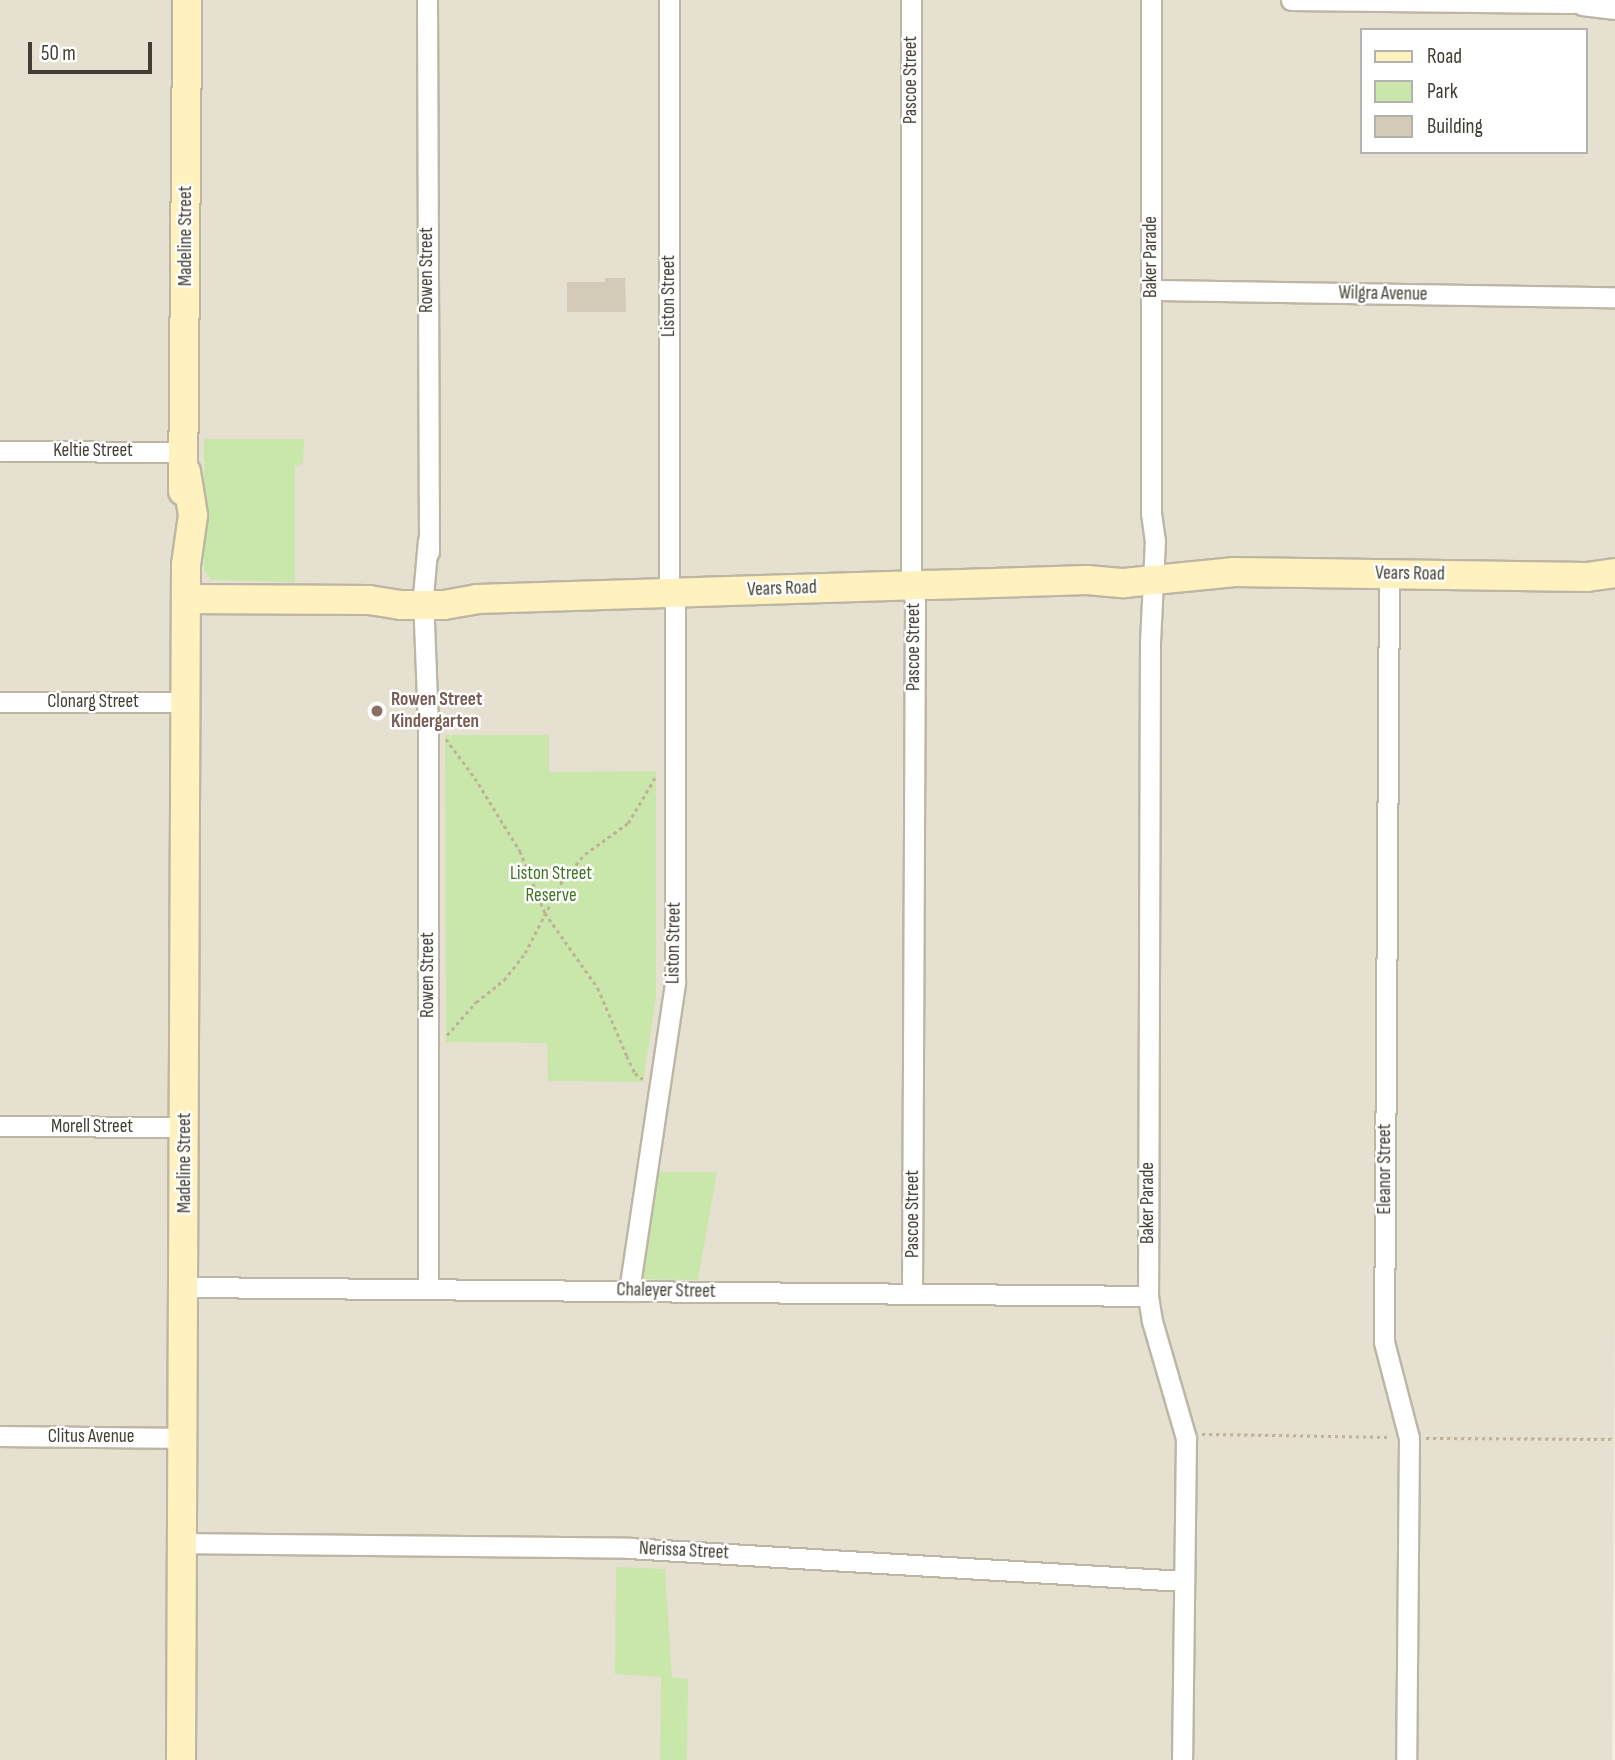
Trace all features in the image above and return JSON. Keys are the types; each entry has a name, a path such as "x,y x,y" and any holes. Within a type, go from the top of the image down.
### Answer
{"street":[{"name":"Madeline Street","path":"181,1760 186,565 178,528 186,462 187,0"},
{"name":"Rowen Street","path":"427,0 428,1289"},
{"name":"Liston Street","path":"629,1291 674,992 669,0"},
{"name":"Pascoe Street","path":"911,0 912,1294"},
{"name":"Baker Parade","path":"1151,0 1151,513 1146,540 1150,574 1148,1296 1152,1321 1186,1432 1182,1760"},
{"path":"1291,0 1571,4 1615,9"},
{"path":"1571,4 1597,0"},
{"name":"Wilgra Avenue","path":"1151,290 1615,297"},
{"name":"Keltie Street","path":"0,451 186,462"},
{"name":"Vears Road","path":"186,599 427,600 1087,580 1109,584 1150,574 1234,572 1587,577 1615,573"},
{"name":"Eleanor Street","path":"1388,574 1384,1342 1409,1438 1406,1760"},
{"name":"Vears Road","path":"1587,577 1615,582"},
{"name":"Clonarg Street","path":"0,702 185,702"},
{"name":"Morell Street","path":"0,1126 185,1127"},
{"name":"Chaleyer Street","path":"184,1287 1148,1296"},
{"name":"Clitus Avenue","path":"0,1436 182,1438"},
{"name":"Nerissa Street","path":"183,1543 615,1548 1184,1581"}],"path":[{"path":"443,750 443,737 475,778 520,851 545,913 598,988 635,1073 645,1080"},
{"path":"444,1022 444,1036 476,1002 504,980 525,953 555,891 585,854 628,823 652,778 658,775 658,789"}],"shaded area":[{"path":"0,0 1615,0 1615,1305 1612,1760 0,1760"}],"green space":[{"path":"204,439 304,439 303,464 295,465 295,582 211,580 204,570"},
{"name":"Liston Street Reserve","path":"445,735 549,735 549,772 656,771 656,998 643,1082 548,1081 547,1043 446,1042"},
{"path":"659,1172 717,1172 698,1280 640,1279"},
{"path":"616,1567 665,1569 672,1677 688,1679 687,1760 660,1760 661,1677 615,1674"}],"building":[{"path":"605,278 625,278 626,312 567,312 567,282 605,282"}],"place":[{"name":"Rowen Street Kindergarten","path":"377,711"}]}
